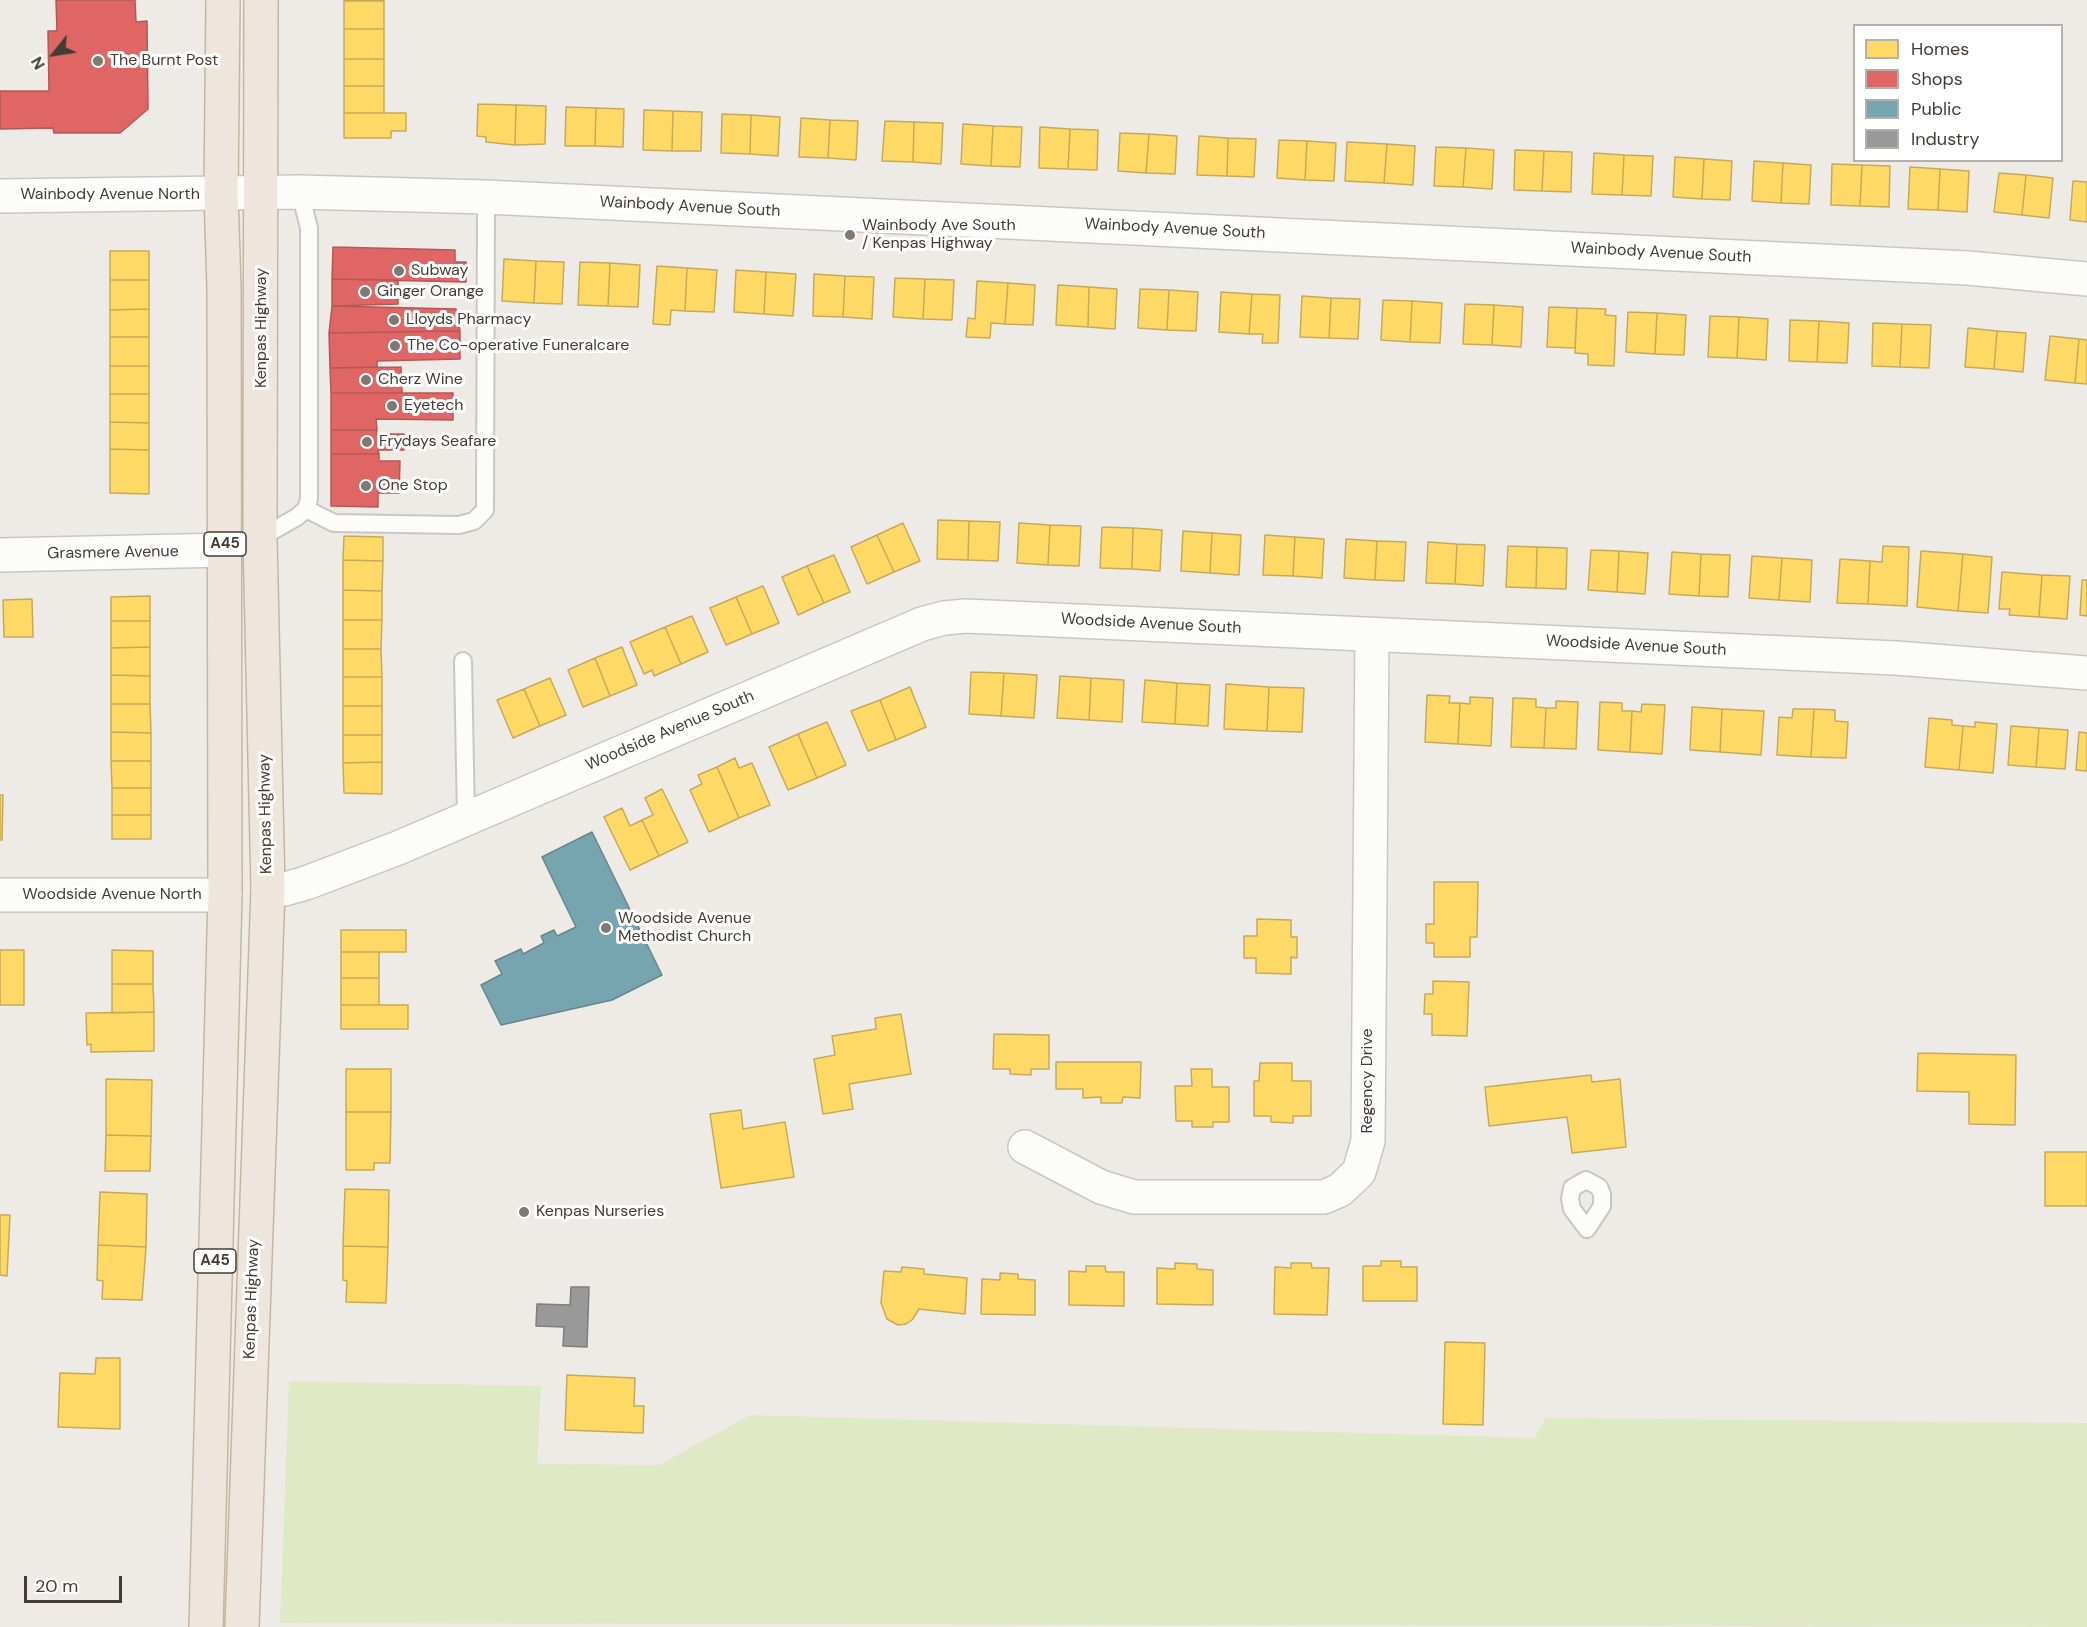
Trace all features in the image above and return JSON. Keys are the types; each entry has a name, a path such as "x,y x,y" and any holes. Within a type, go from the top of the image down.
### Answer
{"highway":[{"name":"A45","path":"206,1627 225,895 224,288 221,194 223,0"},
{"name":"Kenpas Highway","path":"242,1627 268,889 260,538 263,193 261,0"}],"street":[{"name":"Wainbody Avenue North","path":"0,196 263,193"},
{"name":"Wainbody Avenue South","path":"263,193 486,197 1968,268 2087,279"},
{"name":"Grasmere Avenue","path":"0,555 225,550"},
{"name":"Woodside Avenue South","path":"268,889 285,889 306,883 466,819 911,628 944,618 966,616 1896,658 2087,673"},
{"name":"Regency Drive","path":"1025,1147 1101,1187 1134,1197 1324,1197 1340,1190 1359,1172 1368,1141 1372,635"},
{"name":"Woodside Avenue North","path":"0,895 225,895"}],"lane":[{"path":"260,538 297,517 306,509 310,487 309,228 300,192"},
{"path":"306,509 334,523 459,525 474,521 485,510 486,197"},
{"path":"464,661 466,819"}],"green space":[{"path":"289,1381 541,1386 537,1464 659,1465 750,1415 1534,1438 1546,1418 2087,1423 2087,1627 280,1623"}],"building: Homes":[{"path":"384,0 384,1 344,1"},
{"path":"344,1 384,1 384,29 344,29"},
{"path":"344,29 384,29 384,59 344,59"},
{"path":"344,59 384,59 384,86 344,86"},
{"path":"344,86 384,86 384,113 344,113"},
{"path":"478,104 516,105 515,145 486,142 486,137 477,136"},
{"path":"516,105 546,106 545,144 515,145"},
{"path":"566,107 596,108 595,146 565,146"},
{"path":"596,108 624,109 623,147 595,146"},
{"path":"644,110 673,111 672,151 643,150"},
{"path":"673,111 702,112 701,151 672,151"},
{"path":"344,113 406,113 406,131 391,131 391,138 344,138"},
{"path":"722,114 751,115 750,154 721,153"},
{"path":"751,115 780,117 778,156 750,154"},
{"path":"801,118 830,120 828,158 799,157"},
{"path":"830,120 858,121 856,160 828,158"},
{"path":"885,121 914,122 913,162 882,161"},
{"path":"914,122 943,123 941,164 913,162"},
{"path":"963,124 993,126 991,166 961,164"},
{"path":"993,126 1022,127 1020,167 991,166"},
{"path":"1040,127 1070,129 1068,169 1039,168"},
{"path":"1070,129 1098,130 1097,170 1068,169"},
{"path":"1120,133 1149,134 1146,173 1118,171"},
{"path":"1149,134 1177,136 1175,174 1146,173"},
{"path":"1199,136 1228,138 1227,176 1197,175"},
{"path":"1228,138 1256,139 1254,177 1227,176"},
{"path":"1279,140 1307,141 1305,180 1277,178"},
{"path":"1307,141 1336,143 1334,181 1305,180"},
{"path":"1347,142 1387,144 1384,183 1345,181"},
{"path":"1387,144 1415,146 1413,185 1384,183"},
{"path":"1436,147 1466,148 1463,187 1434,186"},
{"path":"1466,148 1494,150 1492,189 1463,187"},
{"path":"1515,150 1544,151 1542,191 1514,190"},
{"path":"1544,151 1572,152 1571,192 1542,191"},
{"path":"1594,153 1624,155 1622,195 1592,194"},
{"path":"1624,155 1653,156 1651,196 1622,195"},
{"path":"1675,157 1704,159 1702,199 1673,197"},
{"path":"1704,159 1732,161 1730,200 1702,199"},
{"path":"1754,161 1783,163 1781,203 1752,201"},
{"path":"1783,163 1811,165 1809,204 1781,203"},
{"path":"1832,164 1862,165 1860,206 1831,205"},
{"path":"1862,165 1890,166 1889,207 1860,206"},
{"path":"1910,167 1940,169 1938,210 1908,209"},
{"path":"1940,169 1969,171 1967,212 1938,210"},
{"path":"1999,173 2026,175 2022,215 1994,212"},
{"path":"2026,175 2053,178 2049,218 2022,215"},
{"path":"2073,181 2087,182 2087,222 2070,220"},
{"path":"110,251 149,251 149,280 110,280"},
{"path":"504,259 536,261 534,303 502,301"},
{"path":"536,261 564,262 562,304 534,303"},
{"path":"580,262 610,263 608,306 578,305"},
{"path":"610,263 640,265 638,307 608,306"},
{"path":"657,266 687,268 685,311 671,310 670,325 653,324"},
{"path":"687,268 717,270 714,312 685,311"},
{"path":"736,270 766,272 764,314 734,312"},
{"path":"766,272 796,274 793,316 764,314"},
{"path":"814,274 845,276 843,317 813,316"},
{"path":"845,276 874,277 872,319 843,317"},
{"path":"895,278 925,279 923,319 893,317"},
{"path":"925,279 954,280 952,320 923,319"},
{"path":"110,280 149,280 149,309 110,310"},
{"path":"977,281 1008,283 1005,324 991,323 990,338 966,337 968,318 975,319"},
{"path":"1008,283 1035,285 1033,325 1005,324"},
{"path":"1058,285 1089,287 1088,327 1056,325"},
{"path":"1089,287 1117,289 1115,329 1088,327"},
{"path":"1140,289 1169,290 1167,330 1138,328"},
{"path":"1169,290 1198,292 1196,331 1167,330"},
{"path":"1221,292 1252,294 1249,334 1219,332"},
{"path":"1252,294 1280,295 1278,343 1262,343 1263,334 1249,334"},
{"path":"1302,296 1331,298 1329,338 1300,337"},
{"path":"1331,298 1360,299 1358,339 1329,338"},
{"path":"1383,300 1412,301 1410,342 1381,340"},
{"path":"1412,301 1442,303 1440,343 1410,342"},
{"path":"1465,304 1494,305 1492,345 1463,344"},
{"path":"1494,305 1523,307 1521,347 1492,345"},
{"path":"1549,307 1577,308 1575,348 1547,347"},
{"path":"1577,308 1606,309 1605,315 1616,316 1614,366 1588,365 1588,354 1575,353"},
{"path":"149,309 149,337 110,337 110,310"},
{"path":"1628,312 1657,313 1655,354 1626,352"},
{"path":"1657,313 1686,315 1684,355 1655,354"},
{"path":"1710,316 1739,317 1737,358 1708,357"},
{"path":"1739,317 1768,319 1766,360 1737,358"},
{"path":"1790,320 1819,321 1817,362 1789,361"},
{"path":"1819,321 1849,323 1847,363 1817,362"},
{"path":"1873,323 1902,324 1900,367 1872,366"},
{"path":"1902,324 1931,325 1929,368 1900,367"},
{"path":"1968,328 1997,331 1994,369 1965,367"},
{"path":"1997,331 2026,333 2023,372 1994,369"},
{"path":"2050,336 2079,339 2075,383 2045,380"},
{"path":"110,337 149,337 149,366 110,366"},
{"path":"2079,339 2087,340 2087,384 2075,383"},
{"path":"110,366 149,366 149,394 110,394"},
{"path":"110,394 149,394 149,423 110,422"},
{"path":"110,422 149,423 149,450 110,449"},
{"path":"110,449 149,450 149,494 110,493"},
{"path":"938,520 969,521 968,560 937,559"},
{"path":"969,521 1000,522 998,561 968,560"},
{"path":"903,523 920,561 894,572 877,535"},
{"path":"1019,523 1050,525 1048,565 1017,563"},
{"path":"1050,525 1081,526 1079,566 1048,565"},
{"path":"1102,527 1133,528 1132,569 1100,568"},
{"path":"1133,528 1162,530 1160,571 1132,569"},
{"path":"1183,531 1212,533 1210,573 1181,571"},
{"path":"1212,533 1241,535 1239,575 1210,573"},
{"path":"877,535 894,572 867,584 851,547"},
{"path":"1265,535 1295,537 1293,576 1263,575"},
{"path":"344,536 383,537 383,561 343,560"},
{"path":"1295,537 1324,539 1322,578 1293,576"},
{"path":"1346,539 1377,541 1375,580 1344,578"},
{"path":"1377,541 1406,542 1404,581 1375,580"},
{"path":"1428,542 1457,544 1455,584 1426,583"},
{"path":"1457,544 1485,545 1483,586 1455,584"},
{"path":"1508,546 1537,547 1536,588 1506,587"},
{"path":"1883,546 1909,547 1907,606 1868,604 1870,561 1882,562"},
{"path":"1537,547 1567,548 1566,589 1536,588"},
{"path":"1591,550 1619,551 1617,592 1588,590"},
{"path":"1619,551 1648,553 1645,594 1617,592"},
{"path":"1921,551 1963,554 1958,611 1917,607"},
{"path":"1672,552 1701,554 1699,596 1669,594"},
{"path":"1701,554 1730,555 1728,597 1699,596"},
{"path":"1963,554 1992,557 1988,613 1958,611"},
{"path":"834,555 850,592 824,603 807,566"},
{"path":"1752,556 1782,558 1779,600 1749,598"},
{"path":"1782,558 1812,560 1810,602 1779,600"},
{"path":"1840,559 1870,561 1868,604 1837,603"},
{"path":"343,560 383,561 382,591 343,590"},
{"path":"807,566 824,603 798,615 782,577"},
{"path":"2002,572 2042,575 2039,617 2009,615 2010,609 1999,609"},
{"path":"2042,575 2070,576 2067,619 2039,617"},
{"path":"2082,580 2087,580 2087,616 2080,615"},
{"path":"763,586 779,623 752,634 736,597"},
{"path":"343,590 382,591 382,620 343,620"},
{"path":"150,596 150,621 111,621 111,597"},
{"path":"736,597 752,634 726,645 710,608"},
{"path":"32,599 33,637 4,637 3,600"},
{"path":"692,616 708,652 681,664 665,627"},
{"path":"343,620 382,620 381,649 343,649"},
{"path":"111,621 150,621 150,647 111,648"},
{"path":"665,627 681,664 654,676 652,670 644,674 630,642"},
{"path":"150,647 150,676 111,675 111,648"},
{"path":"622,647 637,685 610,696 595,658"},
{"path":"343,649 381,649 382,677 343,677"},
{"path":"595,658 610,696 583,707 568,670"},
{"path":"971,672 1004,673 1001,716 969,714"},
{"path":"1004,673 1037,675 1034,718 1001,716"},
{"path":"111,675 150,676 150,704 111,704"},
{"path":"1060,676 1091,678 1089,720 1057,718"},
{"path":"343,677 382,677 382,706 343,706"},
{"path":"550,678 566,715 540,726 524,689"},
{"path":"1091,678 1124,680 1122,722 1089,720"},
{"path":"1145,680 1177,683 1175,724 1142,722"},
{"path":"1177,683 1210,685 1208,726 1175,724"},
{"path":"1226,684 1269,687 1267,731 1224,729"},
{"path":"910,687 926,727 896,740 880,700"},
{"path":"1269,687 1304,688 1302,732 1267,731"},
{"path":"524,689 540,726 513,738 497,700"},
{"path":"1427,695 1450,696 1449,703 1460,703 1458,744 1425,742"},
{"path":"1470,697 1493,698 1491,746 1458,744 1460,703 1470,704"},
{"path":"1513,698 1536,699 1536,707 1546,708 1544,748 1511,747"},
{"path":"880,700 896,740 868,751 851,711"},
{"path":"1556,701 1578,702 1576,749 1544,748 1546,708 1556,708"},
{"path":"1600,702 1622,703 1622,711 1632,711 1630,752 1598,750"},
{"path":"111,704 150,704 151,733 111,732"},
{"path":"1642,704 1665,705 1662,754 1630,752 1632,711 1641,712"},
{"path":"343,706 382,706 382,735 343,735"},
{"path":"1692,707 1722,709 1720,752 1690,750"},
{"path":"1722,709 1764,711 1761,755 1720,752"},
{"path":"1793,709 1814,709 1811,757 1777,755 1779,717 1792,718"},
{"path":"1814,709 1835,710 1835,721 1848,722 1846,758 1811,757"},
{"path":"1929,718 1952,720 1952,725 1963,726 1959,770 1925,767"},
{"path":"827,722 846,765 817,778 798,734"},
{"path":"1975,722 1997,724 1993,773 1959,770 1963,726 1975,727"},
{"path":"2011,726 2039,728 2036,767 2008,765"},
{"path":"2039,728 2068,730 2065,769 2036,767"},
{"path":"111,732 151,733 151,761 111,761"},
{"path":"2079,732 2087,733 2087,771 2076,770"},
{"path":"798,734 817,778 788,790 769,747"},
{"path":"343,735 382,735 382,762 343,763"},
{"path":"735,758 739,768 752,763 770,805 739,818 717,767"},
{"path":"111,761 151,761 151,788 112,788"},
{"path":"382,762 382,794 344,793 343,763"},
{"path":"717,767 739,818 709,832 690,790 702,784 698,775"},
{"path":"112,788 151,788 151,815 112,815"},
{"path":"662,789 688,842 659,856 642,820 653,815 645,798"},
{"path":"0,795 3,795 2,840 0,840"},
{"path":"622,808 630,826 642,820 659,856 630,870 604,817"},
{"path":"112,815 151,815 151,839 112,839"},
{"path":"1434,882 1478,882 1477,937 1470,937 1470,957 1434,957 1434,943 1426,943 1426,924 1434,924"},
{"path":"1257,919 1291,920 1291,937 1297,937 1297,958 1291,957 1291,974 1256,973 1256,958 1244,958 1244,936 1257,936"},
{"path":"341,930 406,930 406,952 341,952"},
{"path":"0,950 24,950 24,1005 0,1005"},
{"path":"112,950 153,951 153,984 112,984"},
{"path":"341,952 379,952 379,978 341,978"},
{"path":"341,978 379,978 379,1005 341,1005"},
{"path":"1433,981 1469,982 1467,1036 1432,1035 1432,1014 1424,1014 1425,994 1433,994"},
{"path":"112,984 153,984 154,1012 112,1013"},
{"path":"341,1005 408,1005 408,1029 341,1029"},
{"path":"154,1012 154,1051 91,1052 91,1044 87,1045 86,1013"},
{"path":"901,1014 911,1074 849,1084 853,1109 823,1114 814,1059 835,1055 832,1036 876,1029 875,1018"},
{"path":"994,1034 1049,1035 1049,1069 1031,1069 1031,1075 1010,1074 1010,1069 993,1069"},
{"path":"1918,1053 2016,1055 2015,1125 1969,1124 1969,1092 1917,1091"},
{"path":"1056,1062 1141,1062 1140,1098 1123,1097 1122,1103 1101,1103 1101,1097 1083,1098 1083,1089 1056,1089"},
{"path":"1260,1063 1292,1063 1292,1081 1311,1081 1311,1116 1293,1116 1293,1123 1271,1122 1271,1116 1254,1116 1254,1081 1259,1081"},
{"path":"346,1069 391,1069 391,1112 346,1112"},
{"path":"1191,1069 1212,1069 1212,1087 1229,1087 1229,1122 1213,1122 1213,1127 1192,1127 1192,1121 1176,1121 1175,1086 1192,1086"},
{"path":"1591,1075 1592,1082 1620,1079 1626,1147 1572,1153 1567,1117 1489,1126 1485,1087"},
{"path":"106,1079 152,1080 151,1136 106,1135"},
{"path":"741,1110 743,1129 785,1122 794,1177 721,1188 710,1114"},
{"path":"346,1112 391,1112 390,1163 374,1163 374,1170 346,1170"},
{"path":"106,1135 151,1136 150,1171 105,1171"},
{"path":"2045,1152 2087,1152 2087,1206 2045,1206"},
{"path":"345,1189 389,1190 388,1247 343,1246"},
{"path":"100,1192 147,1194 146,1247 98,1245"},
{"path":"0,1215 10,1215 7,1276 0,1275"},
{"path":"98,1245 146,1247 142,1300 102,1299 103,1281 97,1280"},
{"path":"343,1246 388,1247 386,1303 346,1302 347,1281 343,1280"},
{"path":"1381,1261 1401,1261 1401,1267 1417,1267 1417,1301 1363,1301 1363,1266 1381,1266"},
{"path":"1175,1263 1197,1264 1197,1269 1213,1270 1213,1305 1157,1304 1157,1268 1175,1269"},
{"path":"1291,1263 1311,1263 1312,1268 1329,1268 1327,1315 1274,1314 1275,1267 1291,1268"},
{"path":"1086,1266 1105,1266 1106,1272 1124,1272 1124,1306 1069,1305 1069,1271 1086,1272"},
{"path":"902,1267 924,1269 924,1274 967,1278 965,1314 919,1309 912,1320 906,1324 898,1325 887,1319 881,1303 884,1271 901,1272"},
{"path":"1000,1273 1018,1274 1018,1279 1035,1280 1035,1315 981,1314 982,1279 1000,1280"},
{"path":"1445,1342 1485,1343 1483,1425 1443,1424"},
{"path":"96,1358 120,1358 120,1429 58,1427 60,1373 95,1374"},
{"path":"567,1375 635,1378 634,1406 644,1406 643,1433 565,1430"}],"building: Shops":[{"name":"The Burnt Post","path":"56,0 135,0 136,22 147,21 148,109 120,133 54,133 53,128 0,129 0,91 49,91 48,31 57,31"},
{"name":"Subway","path":"333,247 455,250 455,262 466,262 466,282 332,279"},
{"name":"Ginger Orange","path":"332,279 398,280 398,304 332,306"},
{"name":"Lloyds Pharmacy","path":"332,306 456,309 460,331 329,333"},
{"name":"The Co-operative Funeralcare","path":"460,331 460,359 377,361 377,367 330,368 329,333"},
{"name":"Cherz Wine","path":"401,367 402,393 331,393 330,368"},
{"name":"Eyetech","path":"331,393 453,393 453,420 376,419 377,430 331,430"},
{"name":"Frydays Seafare","path":"331,430 377,430 376,434 404,434 404,450 378,450 379,454 331,454"},
{"name":"One Stop","path":"331,454 379,454 379,461 400,461 399,493 378,493 378,507 331,506"}],"building: Public":[{"name":"Woodside Avenue Methodist Church","path":"592,832 662,975 612,1000 501,1025 481,985 502,974 495,961 521,949 523,954 544,943 541,936 554,930 557,936 576,927 542,857"}],"building: Industry":[{"path":"571,1287 589,1287 587,1347 563,1346 564,1327 536,1326 537,1304 570,1305"}],"place":[{"name":"The Burnt Post","path":"98,61"},
{"name":"Wainbody Ave South / Kenpas Highway","path":"850,235"},
{"name":"Subway","path":"399,271"},
{"name":"Ginger Orange","path":"365,292"},
{"name":"Lloyds Pharmacy","path":"394,320"},
{"name":"The Co-operative Funeralcare","path":"395,346"},
{"name":"Cherz Wine","path":"366,380"},
{"name":"Eyetech","path":"392,406"},
{"name":"Frydays Seafare","path":"367,442"},
{"name":"One Stop","path":"366,486"},
{"name":"Woodside Avenue Methodist Church","path":"606,928"},
{"name":"Kenpas Nurseries","path":"524,1212"}]}
